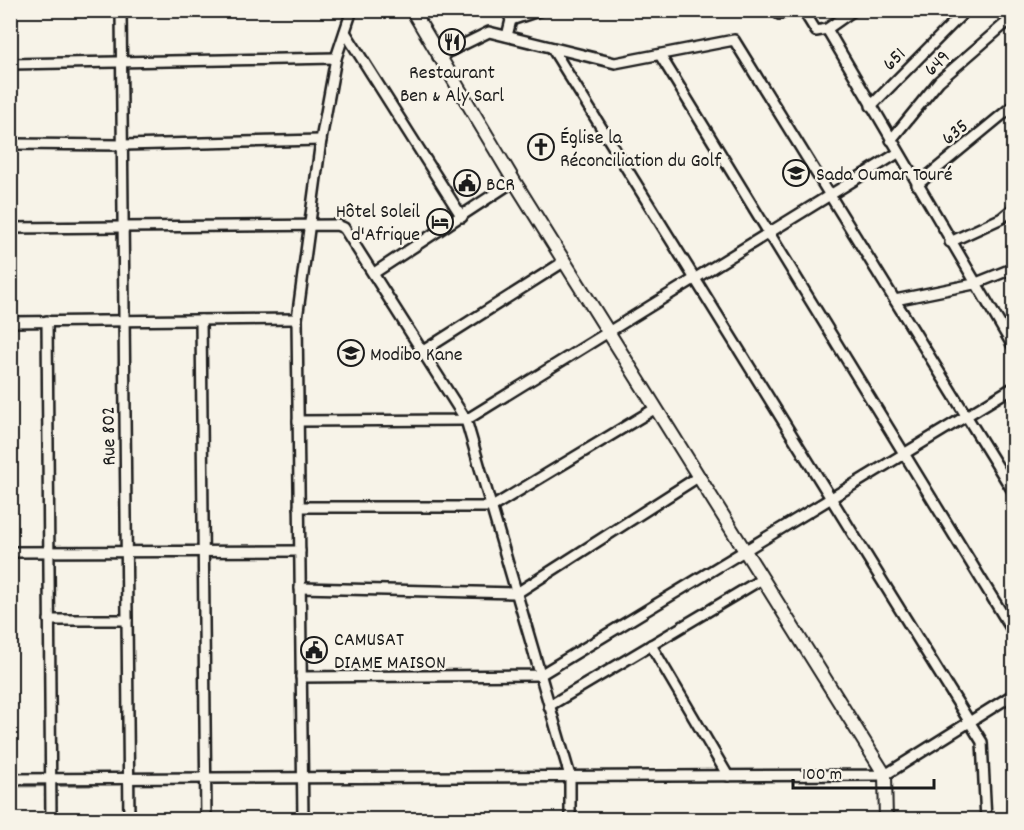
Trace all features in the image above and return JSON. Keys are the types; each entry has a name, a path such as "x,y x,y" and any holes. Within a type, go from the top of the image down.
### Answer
{"street":[{"name":"Rue 802","path":"121,10 129,819"},
{"path":"303,819 297,319 321,140 336,58 352,10"},
{"path":"412,10 514,181 885,775 886,819"},
{"path":"507,36 508,15 541,10"},
{"path":"777,10 779,14 792,10"},
{"path":"803,10 816,31 827,29 854,10"},
{"name":"651","path":"871,106 966,10"},
{"name":"649","path":"891,140 939,81 1014,16"},
{"path":"827,29 974,284 1014,348"},
{"path":"345,32 462,217"},
{"path":"438,57 489,32 615,63 734,40 1014,492"},
{"path":"552,48 982,742 986,819"},
{"path":"660,55 1014,633"},
{"path":"10,64 336,58"},
{"name":"635","path":"917,185 1014,105"},
{"path":"10,144 123,145 321,140"},
{"path":"298,421 466,420 898,153"},
{"path":"374,273 514,181"},
{"path":"950,242 1002,218 1014,208"},
{"path":"10,228 310,225 337,225 344,228 466,420 570,776 570,819"},
{"path":"423,351 565,261"},
{"path":"895,300 974,284 1014,268"},
{"path":"10,322 297,319"},
{"path":"201,320 206,819"},
{"path":"46,321 51,819"},
{"path":"301,677 540,675 1014,387"},
{"path":"299,507 492,507 656,408"},
{"path":"300,588 517,593 698,477"},
{"path":"10,552 300,551"},
{"path":"549,706 762,579"},
{"path":"49,620 127,620"},
{"path":"651,645 728,776"},
{"path":"10,779 885,775 1014,694"}],"waterway":[{"path":"307,782 308,820"},
{"path":"10,786 90,785"}],"place":[{"name":"Restaurant Ben & Aly Sarl","path":"452,42"},
{"name":"Église la Réconciliation du Golf","path":"541,147"},
{"name":"Sada Oumar Touré","path":"796,173"},
{"name":"BCR","path":"467,183"},
{"name":"Hôtel Soleil d'Afrique","path":"440,222"},
{"name":"Modibo Kane","path":"351,353"},
{"name":"CAMUSAT DIAME MAISON","path":"314,650"}]}
